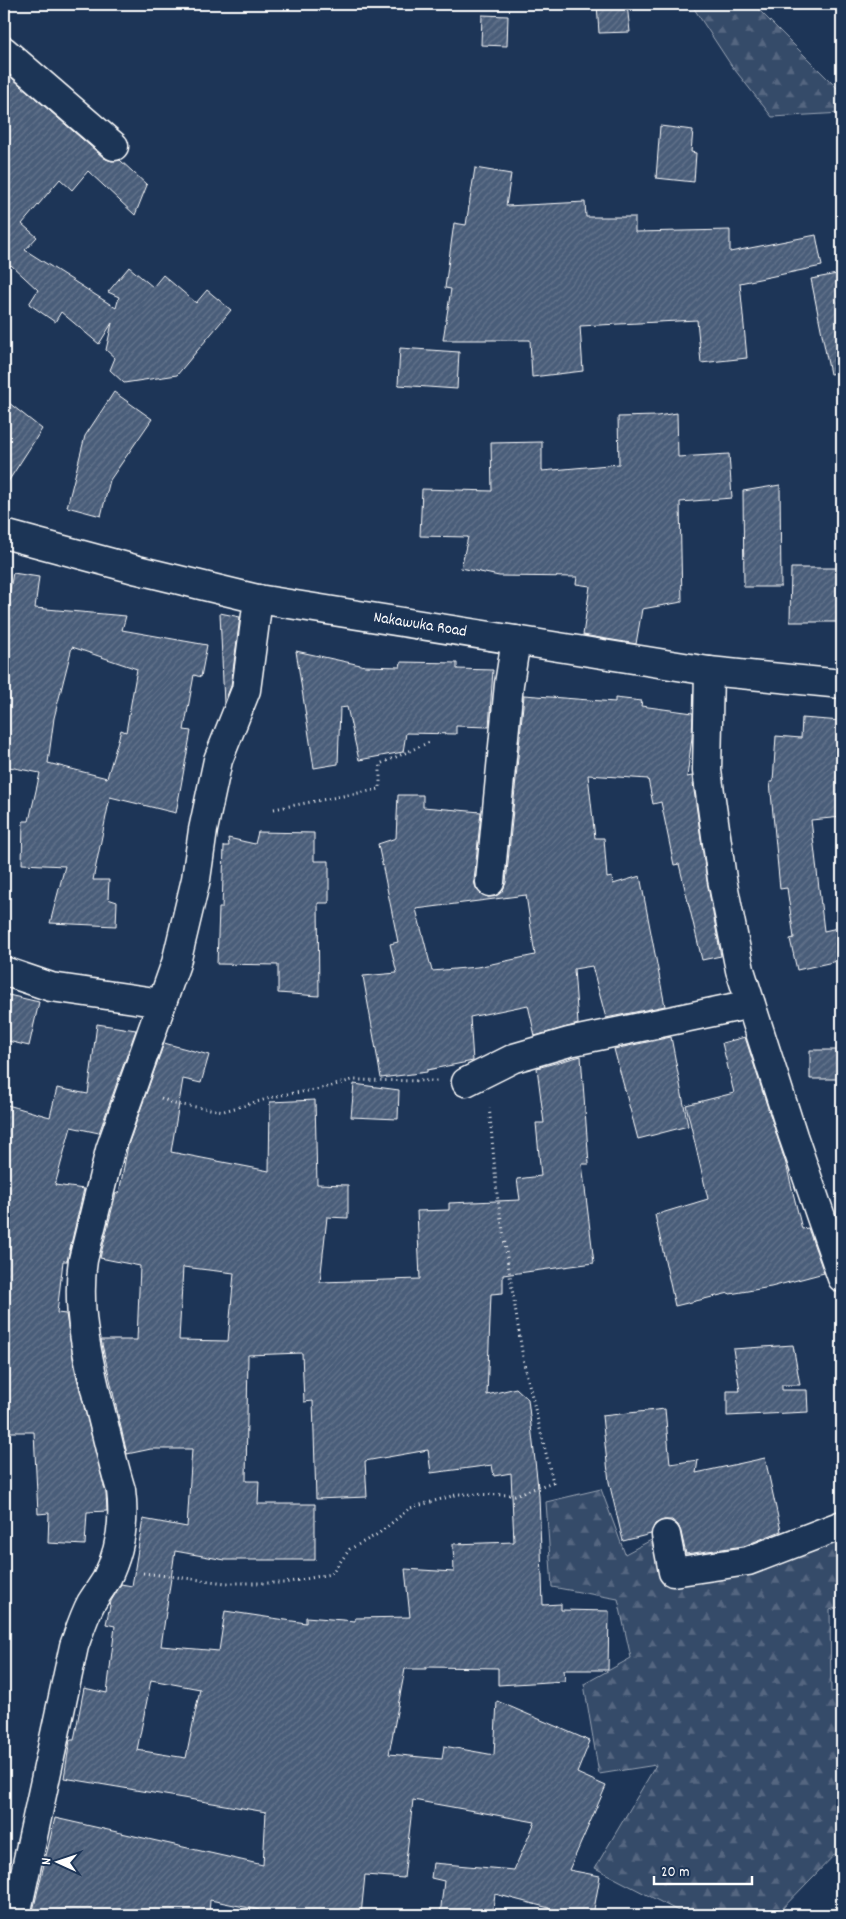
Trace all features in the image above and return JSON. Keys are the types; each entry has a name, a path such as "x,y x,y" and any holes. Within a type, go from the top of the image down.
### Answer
{"street":[{"path":"4,52 114,146"},
{"name":"Nakawuka Road","path":"4,534 138,570 258,599 709,671 842,684"},
{"path":"16,1915 74,1646 91,1604 110,1569 122,1531 123,1510 120,1490 84,1340 80,1278 90,1227 106,1166 176,963 194,888 203,830 218,760 246,690 258,599"},
{"path":"490,882 509,684 516,640"},
{"path":"709,671 707,771 722,879 740,970 793,1136 842,1278"},
{"path":"4,971 50,987 162,1003"},
{"path":"466,1082 514,1058 568,1042 751,1004"},
{"path":"666,1535 673,1572 748,1561 842,1525"}],"path":[{"path":"274,809 380,789 380,764 432,741"},
{"path":"110,1569 226,1583 284,1583 331,1574 350,1549 378,1534 410,1508 459,1494 514,1495 552,1482 524,1364 497,1194 489,1106 466,1082 352,1080 321,1089 282,1095 224,1111 175,1104 133,1087"}],"green space":[{"path":"691,4 753,4 842,93 842,113 772,117 731,65"},
{"path":"601,1489 625,1554 655,1538 673,1582 842,1530 842,1606 830,1610 831,1692 842,1690 842,1847 776,1915 686,1915 595,1868 656,1765 599,1774 584,1684 631,1658 618,1599 552,1587 546,1502"}],"building":[{"path":"597,4 627,4 630,32 599,33"},
{"path":"482,15 508,16 507,46 481,45"},
{"path":"4,71 104,158 112,161 120,160 147,185 135,215 88,171 72,190 60,179 22,224 37,237 25,250 116,308 119,297 108,292 129,267 153,287 163,275 196,303 207,290 231,310 177,375 124,383 110,370 115,358 106,350 112,323 99,344 61,312 55,322 29,304 38,290 11,265 4,272"},
{"path":"660,126 693,130 691,152 696,153 694,182 656,178"},
{"path":"475,168 511,174 506,206 585,202 586,217 635,217 635,232 730,230 730,252 816,235 822,266 740,283 747,358 701,363 697,320 580,326 583,371 532,377 530,340 443,340 451,289 445,288 454,223 466,225"},
{"path":"842,273 842,372 830,374 811,279"},
{"path":"400,348 459,352 457,389 398,385"},
{"path":"114,392 152,419 110,480 101,516 67,507 85,436"},
{"path":"4,399 42,429 4,488"},
{"path":"677,413 678,457 729,454 732,498 680,502 682,602 642,609 636,644 583,635 590,586 576,584 577,577 499,576 461,568 468,537 420,536 422,489 492,491 491,443 542,442 542,471 619,464 618,417 657,416"},
{"path":"780,485 781,587 744,587 743,491"},
{"path":"791,568 842,568 842,622 790,622"},
{"path":"13,573 39,577 35,608 126,616 122,630 207,645 201,677 194,675 184,730 191,731 176,813 110,797 93,880 109,880 108,899 117,902 116,926 50,923 65,866 22,864 23,821 29,821 40,773 4,766 4,621","holes":["72,647 137,669 126,732 121,730 107,778 48,763 54,718"]},
{"path":"220,613 240,617 231,686 224,704"},
{"path":"296,651 365,666 400,667 401,662 457,663 457,669 493,670 489,727 456,726 456,734 406,733 403,752 359,760 347,707 340,708 338,764 314,768"},
{"path":"524,695 615,702 615,698 642,701 641,706 693,713 687,777 692,776 707,881 721,956 702,960 679,864 674,865 661,802 653,804 648,779 588,775 595,838 604,838 607,878 612,877 613,884 640,876 665,1006 606,1018 592,966 574,969 578,1024 535,1036 528,1005 470,1017 473,1061 427,1070 427,1072 381,1078 363,976 397,973 390,944 398,942 378,844 396,838 398,795 423,795 423,807 481,812 474,881 476,888 481,894 488,897 496,896 502,891 506,883","holes":["526,895 535,955 477,967 432,971 416,909"]},
{"path":"802,718 842,721 842,817 811,820 824,931 842,927 842,960 797,970 790,939 794,938 787,888 780,889 770,782 773,782 776,736 801,738"},
{"path":"258,832 314,833 314,861 329,861 329,903 318,903 319,996 278,993 278,965 217,964 219,908 222,908 224,846 229,846 228,838 255,844"},
{"path":"4,994 39,1002 29,1046 4,1040"},
{"path":"97,1024 136,1030 99,1133 71,1127 55,1185 84,1189 67,1261 63,1261 57,1313 66,1314 75,1370 106,1493 107,1511 87,1512 85,1545 48,1543 49,1513 38,1514 34,1432 8,1432 11,1418 4,1417 4,1104 50,1117 57,1088 88,1094"},
{"path":"671,1037 688,1126 638,1139 614,1049"},
{"path":"745,1037 786,1164 802,1229 808,1228 824,1273 771,1287 729,1293 675,1306 655,1215 708,1199 686,1105 734,1093 722,1043"},
{"path":"164,1043 209,1055 201,1083 183,1079 171,1152 269,1171 270,1102 315,1100 317,1184 348,1185 348,1218 327,1217 320,1282 420,1279 417,1211 449,1210 449,1203 520,1200 517,1179 541,1176 536,1123 544,1123 537,1068 581,1056 589,1164 582,1164 594,1263 503,1275 503,1293 491,1294 487,1395 516,1388 528,1399 539,1496 543,1605 561,1604 561,1610 609,1611 608,1670 564,1670 565,1681 498,1685 498,1668 426,1667 426,1669 405,1669 389,1754 442,1759 444,1746 494,1755 497,1701 590,1741 577,1773 606,1786 569,1870 600,1876 593,1915 548,1915 549,1908 495,1894 492,1915 440,1915 444,1881 431,1878 433,1863 514,1870 535,1822 413,1800 404,1878 365,1875 361,1915 259,1915 259,1910 210,1900 209,1915 32,1915 55,1818 263,1865 266,1812 64,1778 70,1740 74,1740 84,1688 107,1693 115,1626 106,1624 111,1601 121,1584 132,1586 143,1519 187,1527 192,1449 151,1449 127,1454 101,1340 137,1340 140,1266 100,1258 116,1193 119,1193 128,1145","holes":["183,1267 234,1273 228,1341 179,1340","302,1353 304,1402 313,1401 316,1499 367,1497 365,1461 428,1450 431,1473 492,1465 494,1476 511,1473 514,1542 453,1544 454,1572 405,1569 410,1617 355,1618 355,1621 306,1617 306,1623 225,1611 219,1651 161,1646 175,1551 225,1560 315,1560 315,1504 258,1504 259,1481 246,1481 248,1355","151,1680 200,1689 186,1758 137,1750"]},
{"path":"810,1050 842,1050 842,1079 810,1079"},
{"path":"354,1084 399,1090 398,1119 351,1117"},
{"path":"793,1345 800,1385 782,1385 782,1390 807,1390 808,1412 727,1416 727,1391 740,1391 733,1349"},
{"path":"665,1409 670,1464 698,1460 696,1473 765,1458 781,1531 744,1546 686,1554 678,1525 672,1520 664,1520 655,1524 651,1534 623,1541 609,1482 602,1416"}]}
